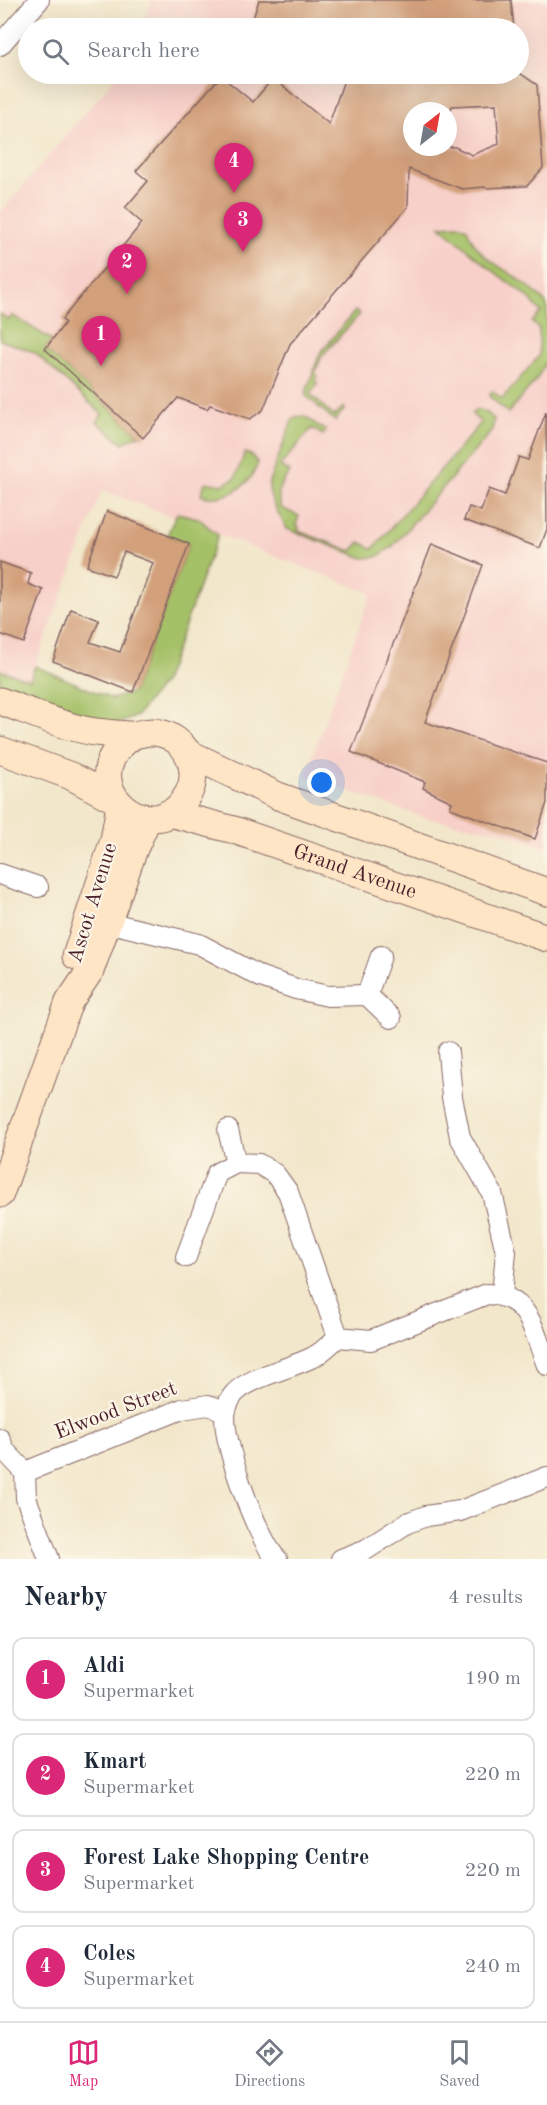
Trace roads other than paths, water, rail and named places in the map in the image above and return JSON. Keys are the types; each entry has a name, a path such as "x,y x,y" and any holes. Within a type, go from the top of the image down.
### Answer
{"street":[{"path":"23,18 39,0"},
{"path":"0,45 18,24"},
{"path":"0,701 93,731 134,735 147,732 171,737 188,753 278,796 547,892"},
{"path":"117,802 108,785 107,770 112,755 121,743 134,735"},
{"name":"Grand Avenue","path":"0,750 71,776 117,802 133,814 159,816 234,830 544,940"},
{"path":"159,816 183,803 192,787 193,770 188,753"},
{"name":"Ascot Avenue","path":"0,1194 69,1002 90,971 114,840 117,802"},
{"name":"Ascot Avenue","path":"98,920 134,849 159,816"},
{"path":"492,873 501,865 547,875"},
{"path":"0,874 38,887"},
{"path":"98,920 199,944 261,977 296,989 328,996 367,995 391,1018"},
{"path":"367,995 381,956"},
{"path":"448,1052 452,1097 460,1137 492,1193 506,1252 502,1294"},
{"path":"228,1130 236,1163"},
{"path":"186,1257 217,1173 236,1163 259,1164 275,1174 288,1192 338,1337"},
{"path":"277,1559 270,1553 258,1529 237,1473 226,1430 225,1411 233,1394 244,1385 314,1356 338,1337 371,1340 487,1294 502,1294 514,1299 525,1309 547,1365"},
{"name":"Elwood Street","path":"25,1472 182,1409 208,1405 225,1411"},
{"path":"0,1439 4,1450 25,1472 26,1498 49,1559"},
{"path":"341,1559 367,1549 407,1523 426,1516 460,1511 547,1477"}],"place":[{"name":"Coles","path":"234,193"},
{"name":"Forest Lake Shopping Centre","path":"243,252"},
{"name":"Kmart","path":"127,294"},
{"name":"Aldi","path":"101,366"}]}
